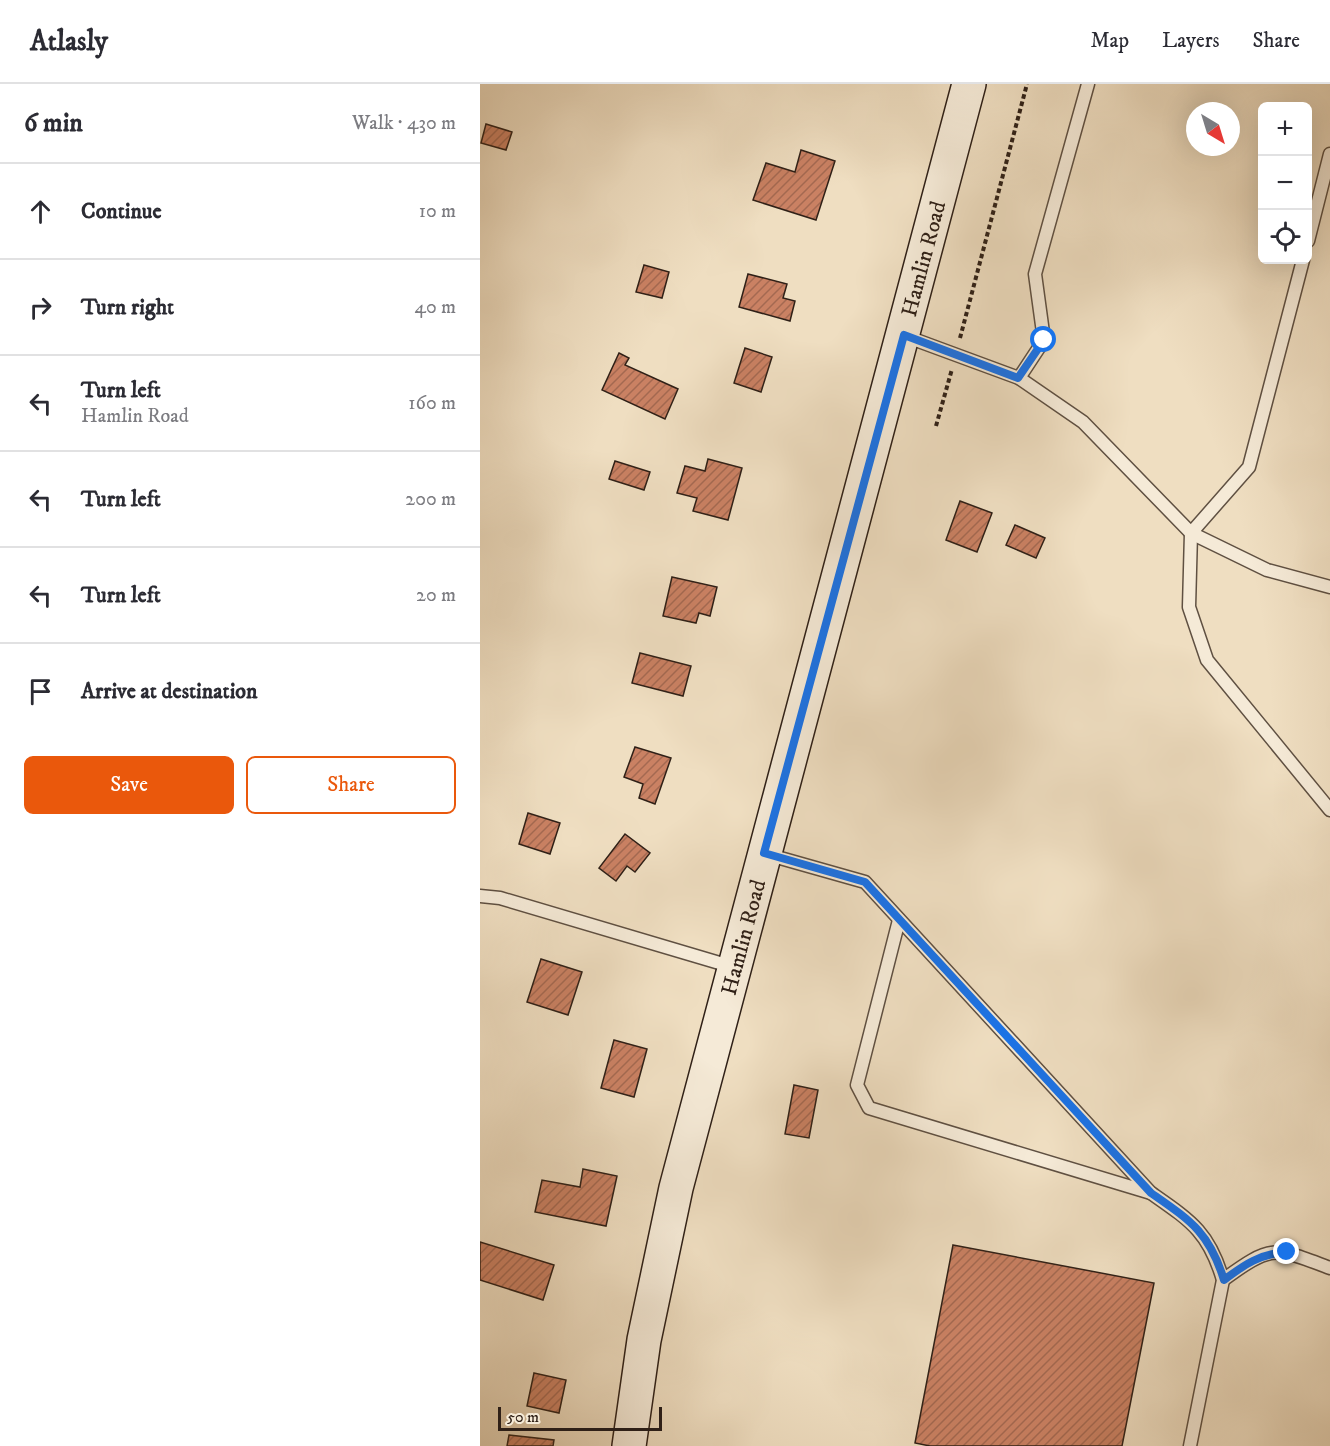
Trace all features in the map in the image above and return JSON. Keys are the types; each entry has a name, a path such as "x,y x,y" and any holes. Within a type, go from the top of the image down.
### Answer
{"street":[{"name":"Hamlin Road","path":"629,1446 644,1340 660,1260 764,853 904,335 969,84"}],"lane":[{"path":"1018,378 1044,340 1035,274 1088,84"},
{"path":"1312,225 1330,154"},
{"path":"1302,264 1249,467 1191,533 1189,607 1207,660 1330,810"},
{"path":"904,335 1018,378 1083,422 1191,533 1267,570 1330,587"},
{"path":"764,853 865,882 1151,1193 1194,1222 1215,1254 1224,1280 1190,1446"},
{"path":"480,896 500,898 734,968"},
{"path":"900,920 857,1085 869,1108 1151,1193"},
{"path":"1224,1280 1250,1260 1265,1254 1287,1252 1330,1269"}],"path":[{"path":"960,338 1027,84"},
{"path":"936,426 952,367"}],"building":[{"path":"486,124 512,132 506,150 481,143"},
{"path":"801,150 835,161 816,220 753,200 766,163 795,172"},
{"path":"644,265 669,272 662,298 636,292"},
{"path":"748,274 787,284 783,298 795,301 790,321 739,307"},
{"path":"745,348 772,357 761,392 734,383"},
{"path":"619,353 629,358 625,365 678,389 665,419 602,390"},
{"path":"708,459 742,468 728,520 693,511 697,498 677,493 685,466 705,471"},
{"path":"615,461 650,472 644,490 609,479"},
{"path":"960,501 992,513 977,552 946,540"},
{"path":"1015,525 1045,538 1036,558 1006,545"},
{"path":"672,577 717,587 710,616 699,613 696,623 663,616"},
{"path":"640,653 691,666 683,696 632,683"},
{"path":"635,747 671,758 655,804 639,798 643,784 624,777"},
{"path":"528,813 560,823 550,854 519,844"},
{"path":"625,834 650,853 635,872 627,866 616,881 599,868"},
{"path":"541,959 582,972 568,1015 527,1002"},
{"path":"614,1040 647,1049 634,1097 601,1088"},
{"path":"794,1085 818,1090 809,1138 785,1134"},
{"path":"583,1169 617,1176 606,1226 535,1212 542,1180 580,1187"},
{"path":"480,1242 554,1265 543,1300 480,1280"},
{"path":"953,1245 1154,1283 1122,1446 930,1446 915,1443"},
{"path":"534,1373 566,1380 559,1413 527,1406"},
{"path":"509,1435 554,1440 553,1446 507,1446"}],"route":[{"path":"1044,340 1018,378 904,335 764,853 865,882 1151,1193 1194,1222 1215,1254 1224,1280 1250,1260 1265,1254 1287,1252"}]}
